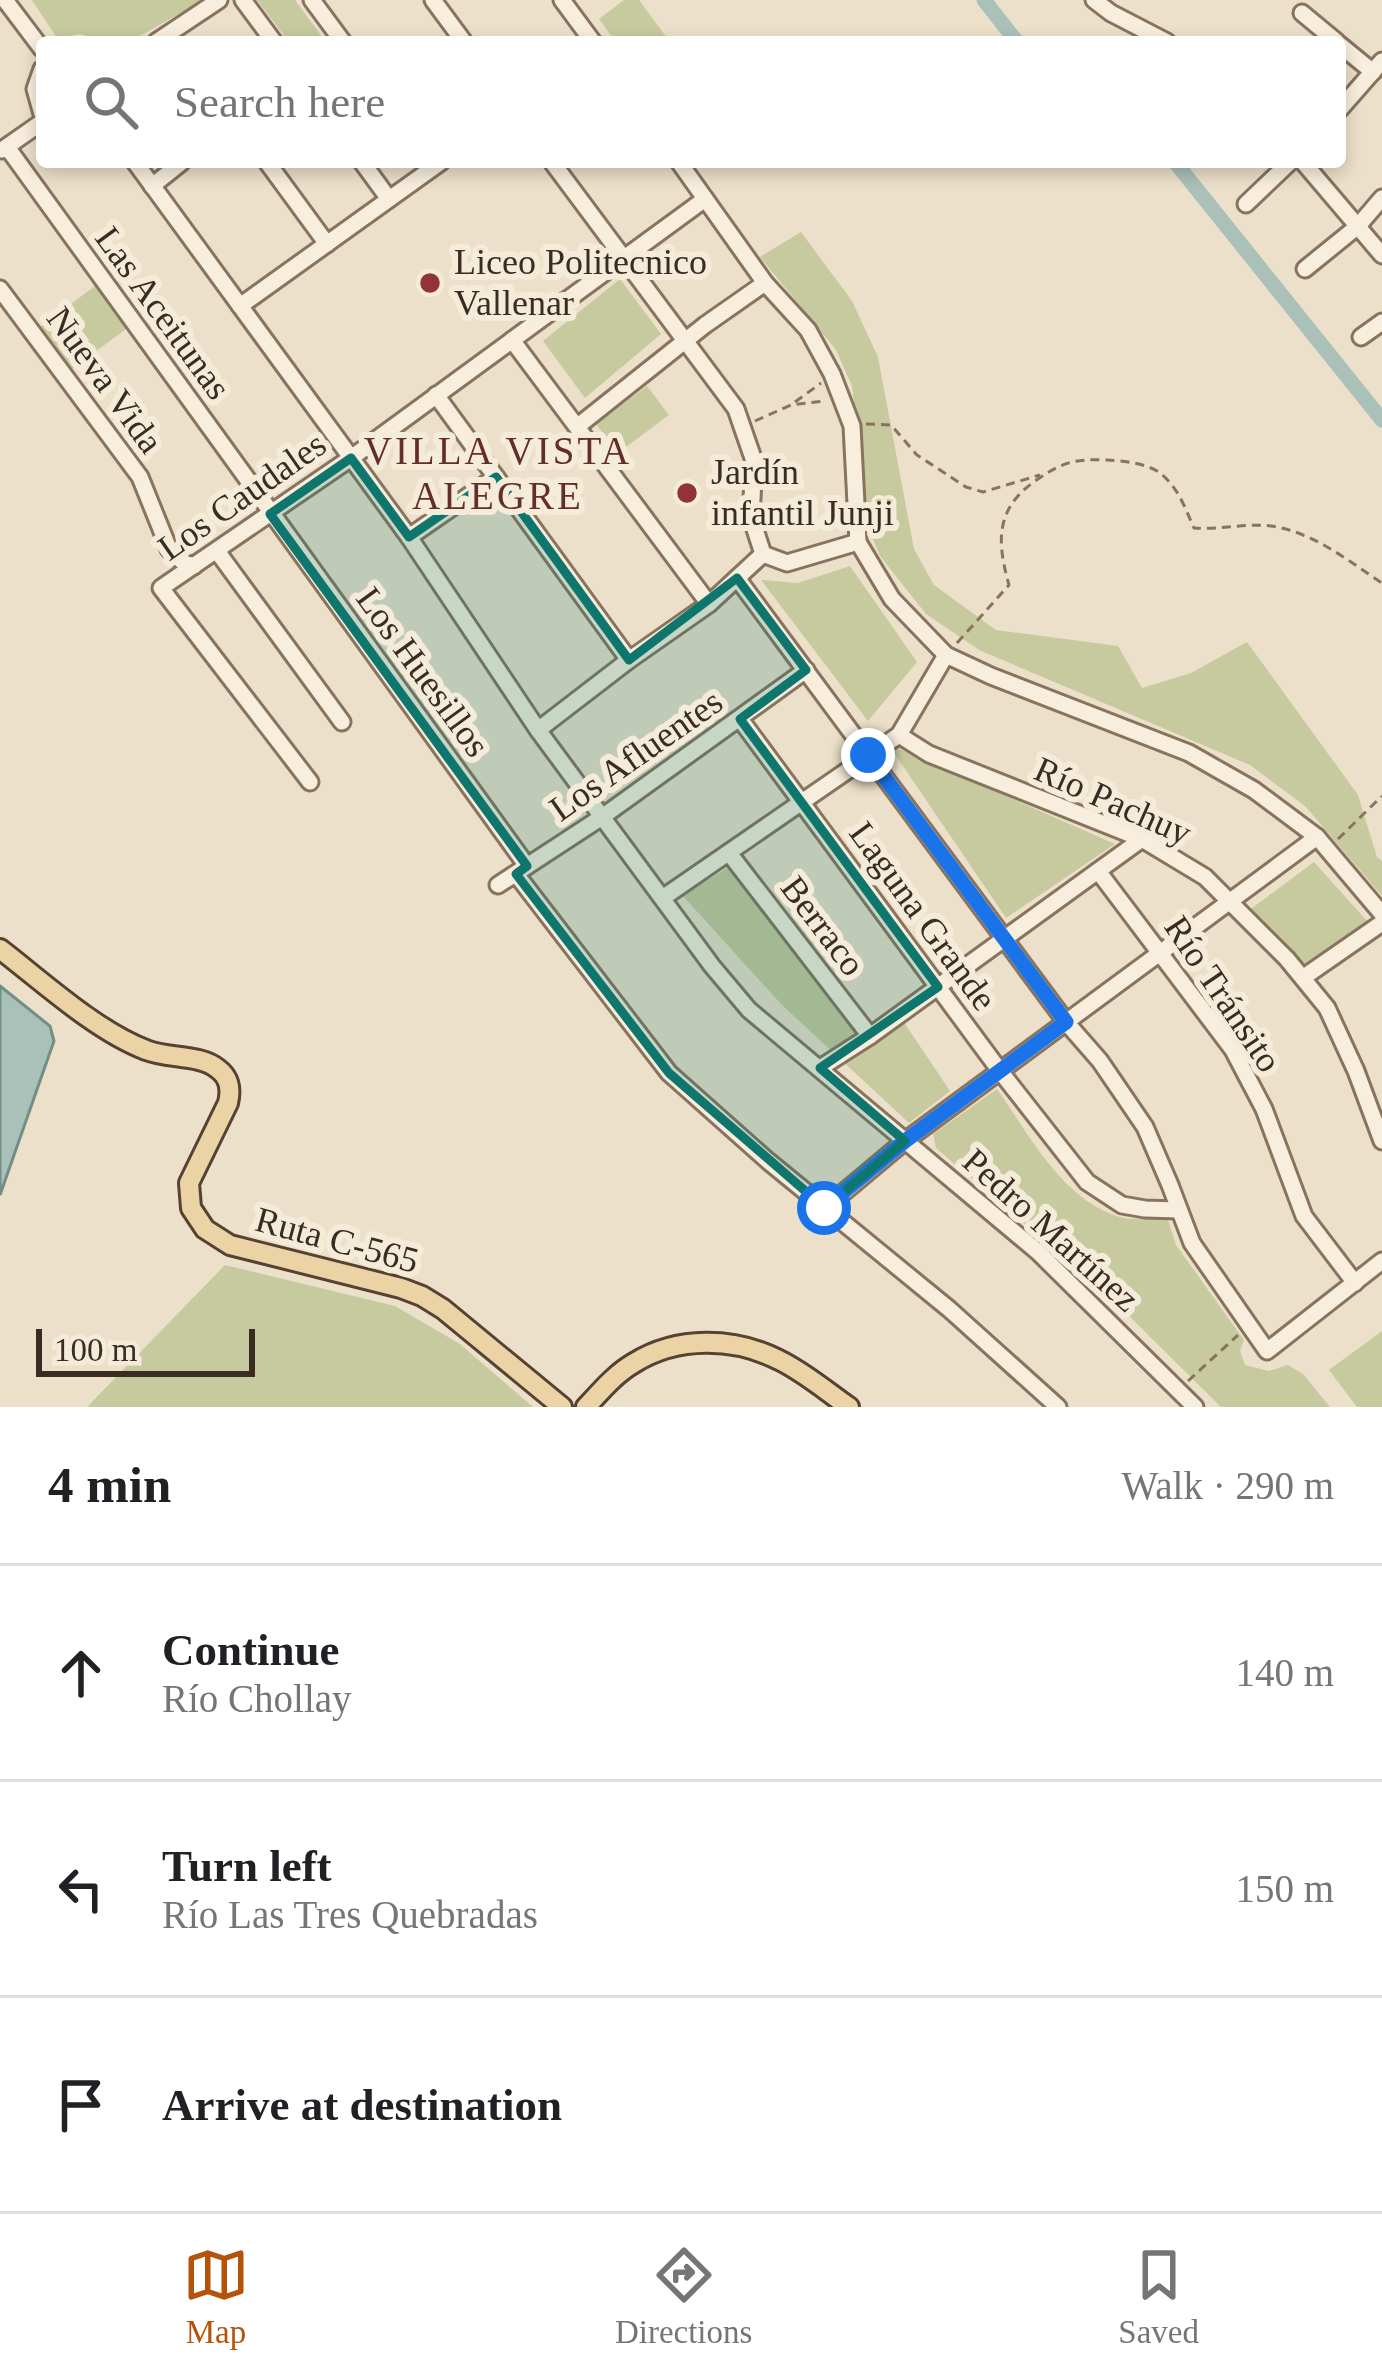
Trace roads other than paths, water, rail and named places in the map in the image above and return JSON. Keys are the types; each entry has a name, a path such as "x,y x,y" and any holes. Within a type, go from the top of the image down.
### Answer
{"main road":[{"name":"Ruta C-565","path":"0,949 113,1034 150,1052 219,1069 231,1089 228,1102 189,1183 191,1208 206,1229 230,1245 422,1296 562,1407"},
{"path":"586,1407 611,1380 649,1355 682,1345 721,1343 779,1360 849,1407"}],"street":[{"path":"5,0 36,42"},
{"path":"178,36 219,0"},
{"path":"244,0 270,36"},
{"path":"312,0 339,36"},
{"path":"434,0 460,36"},
{"path":"562,0 589,36"},
{"path":"1094,0 1155,36"},
{"path":"1302,13 1330,36"},
{"path":"1346,48 1377,67 1346,102"},
{"path":"4,149 36,123"},
{"name":"Las Aceitunas","path":"4,149 270,514"},
{"name":"Pedro Martínez","path":"139,168 409,537 538,730 748,1010 1038,1252 1195,1407"},
{"path":"152,185 174,168"},
{"path":"271,168 328,244"},
{"path":"366,168 389,200"},
{"path":"240,306 430,168"},
{"path":"556,168 736,409 754,460 751,517 763,554"},
{"path":"683,168 766,283 808,330 832,374 852,426 858,542 892,599 946,655 1189,753 1254,790 1322,843 1382,918 1304,977"},
{"path":"1246,205 1284,168"},
{"path":"1309,168 1382,255"},
{"path":"1305,269 1358,226 1382,198"},
{"name":"Los Caudales","path":"310,782 161,588 351,458 705,199"},
{"path":"578,426 685,340 766,283"},
{"name":"Nueva Vida","path":"0,290 140,477 169,550 194,566"},
{"path":"1361,337 1382,322"},
{"path":"512,340 709,604"},
{"path":"436,395 629,659"},
{"path":"409,537 496,477"},
{"name":"Los Huesillos","path":"270,514 669,1073 1058,1407"},
{"path":"763,554 787,563 858,542"},
{"path":"217,551 342,722"},
{"path":"538,730 709,604 763,554"},
{"path":"737,578 1066,1022 1100,1061 1145,1127 1192,1244 1267,1351 1382,1262"},
{"path":"664,897 899,735 946,655"},
{"name":"Los Afluentes","path":"498,885 602,817 806,670"},
{"name":"Laguna Grande","path":"740,718 1087,1182 1122,1205 1180,1210"},
{"name":"Río Pachuy","path":"899,735 928,754 1142,839 1205,877 1304,977 1327,1008 1382,1141"},
{"path":"820,1068 1142,839"},
{"path":"824,1208 905,1141 1228,902 1322,843"},
{"name":"Berraco","path":"729,853 870,1036"},
{"name":"Río Tránsito","path":"1098,871 1233,1050 1264,1109 1304,1216 1355,1282"}],"water":[{"path":"0,986 50,1026 54,1041 0,1195"}],"waterway":[{"path":"984,0 1012,36"},
{"path":"1180,168 1382,420"}],"place":[{"name":"Liceo Politecnico Vallenar","path":"430,283"},
{"name":"Jardín infantil Junji","path":"687,493"}],"district":[{"name":"VILLA VISTA ALEGRE","path":"498,472"}]}
